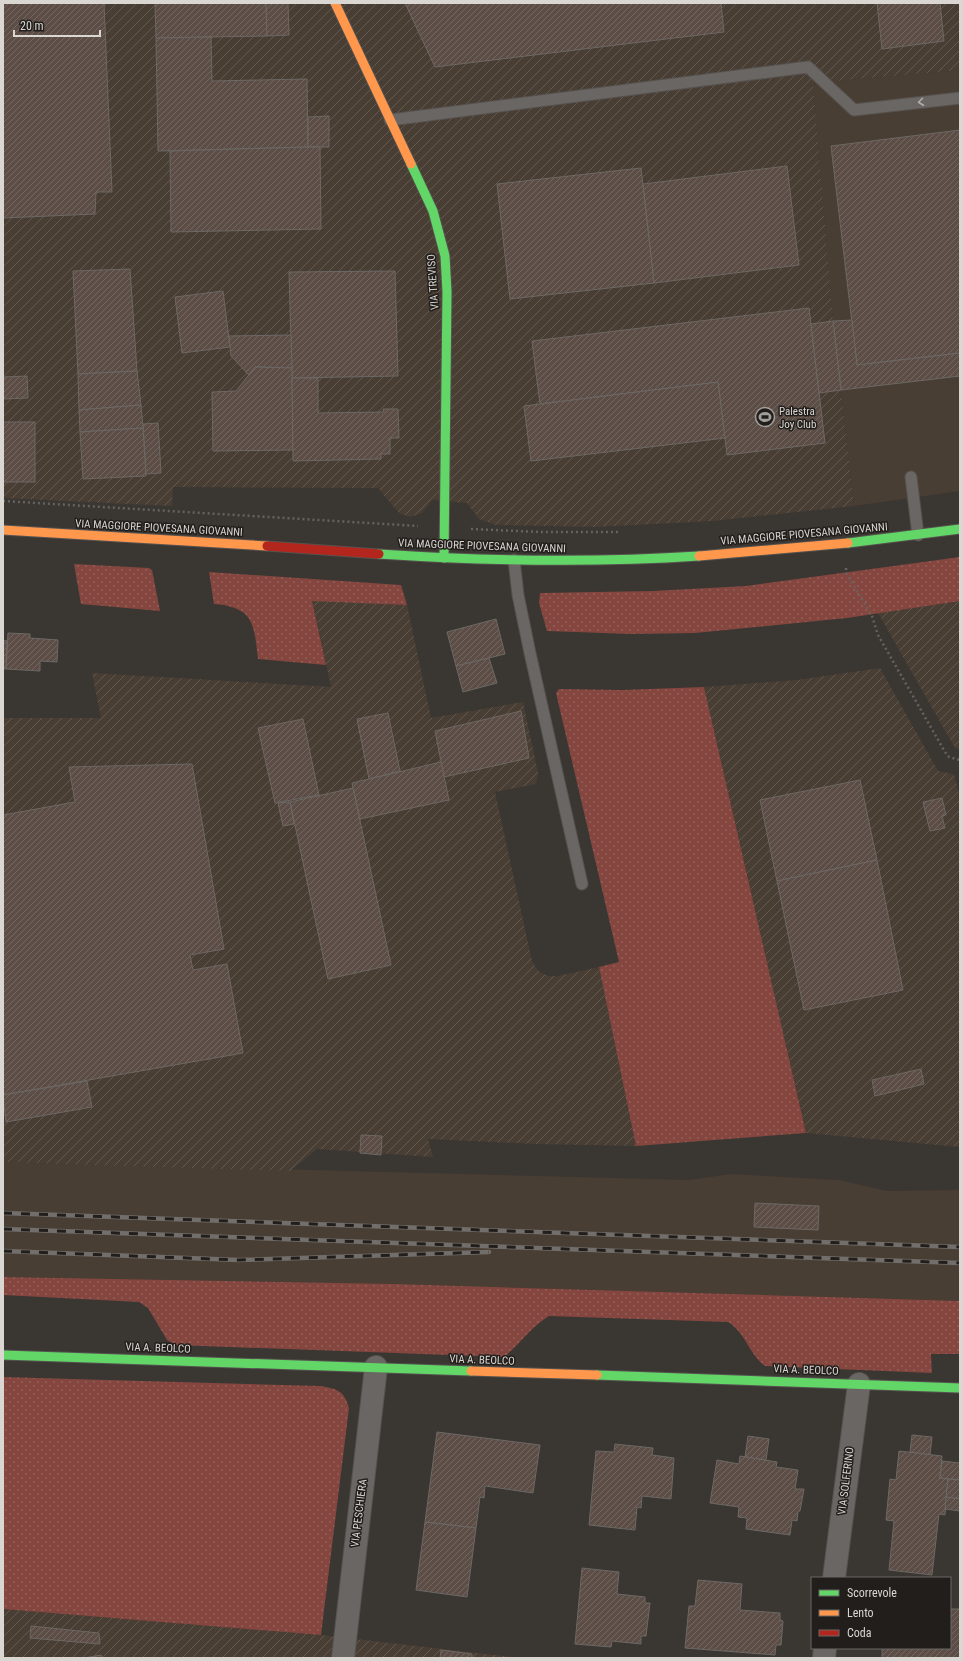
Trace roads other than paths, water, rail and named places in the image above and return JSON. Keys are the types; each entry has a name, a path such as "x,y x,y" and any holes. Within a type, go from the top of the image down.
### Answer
{"street":[{"name":"VIA TREVISO","path":"335,3 433,211 445,256 447,292 444,558"},
{"name":"VIA MAGGIORE PIOVESANA GIOVANNI","path":"3,530 184,540 444,558 585,561 729,554 841,545 960,529"},
{"name":"VIA A. BEOLCO","path":"3,1355 960,1388"},
{"name":"VIA PESCHIERA","path":"342,1658 376,1367"},
{"name":"VIA SOLFERINO","path":"834,1577 859,1384"}],"lane":[{"path":"390,120 808,67 854,110 960,98"},
{"path":"911,477 918,535"},
{"path":"514,560 518,595 530,653 582,884"}],"railway":[{"path":"3,1213 960,1247"},
{"path":"3,1229 960,1263"},
{"path":"3,1251 239,1260 489,1252"}],"place":[{"name":"Palestra Joy Club","path":"765,417"}]}
